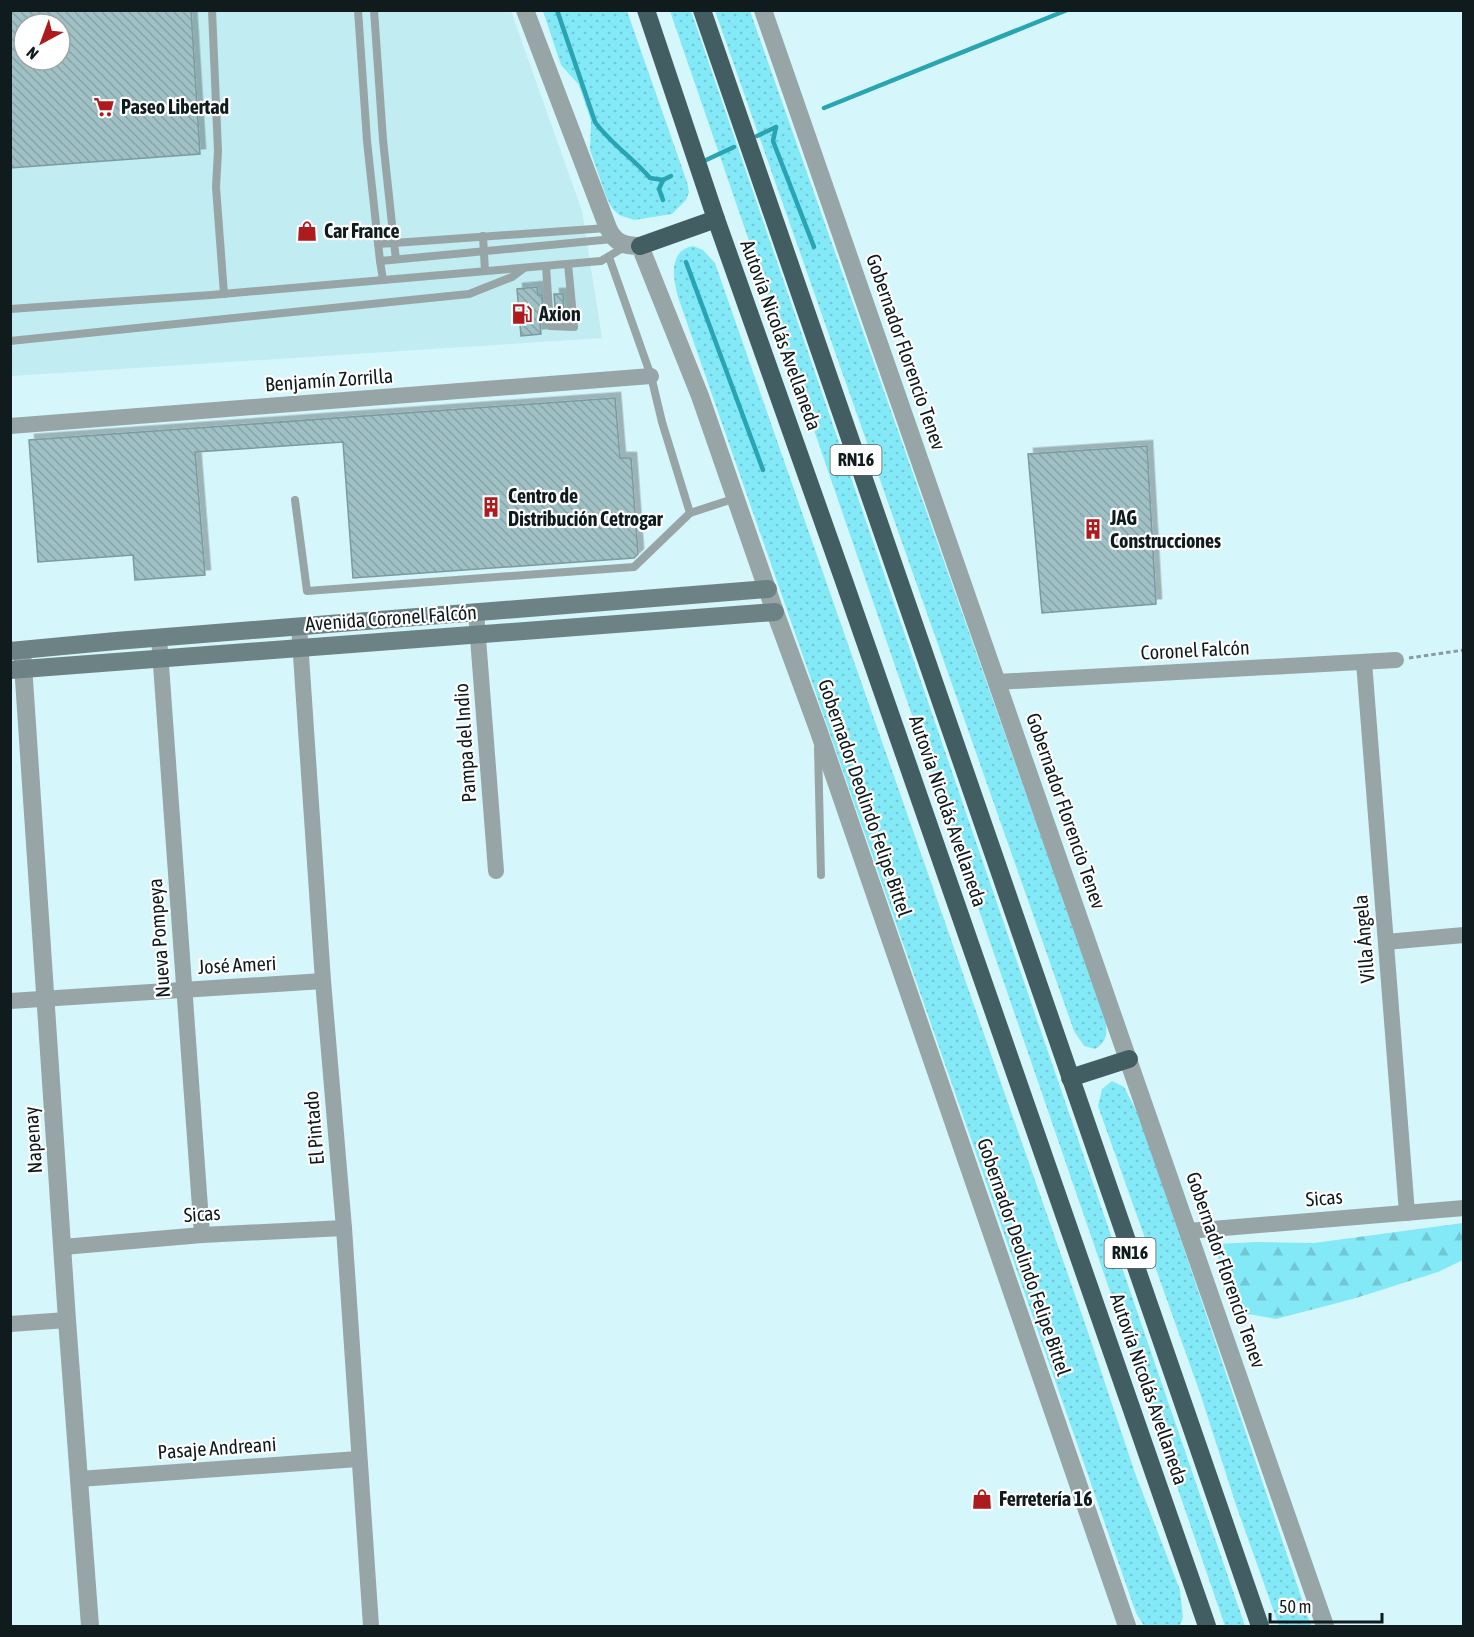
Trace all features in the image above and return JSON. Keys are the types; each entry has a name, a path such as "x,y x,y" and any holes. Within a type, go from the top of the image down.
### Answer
{"highway":[{"name":"Autovía Nicolás Avellaneda","path":"646,10 716,219 1207,1626"},
{"name":"Autovía Nicolás Avellaneda","path":"702,10 1260,1626"},
{"path":"622,240 716,219"},
{"path":"1070,1078 1129,1059"}],"main road":[{"name":"Avenida Coronel Falcón","path":"16,650 768,589"},
{"name":"Avenida Coronel Falcón","path":"17,669 775,612"}],"street":[{"name":"Gobernador Deolindo Felipe Bittel","path":"525,10 622,240 700,396 818,729 1127,1626"},
{"name":"Gobernador Florencio Tenev","path":"763,10 1325,1626"},
{"name":"Benjamín Zorrilla","path":"10,426 651,376"},
{"name":"Pampa del Indio","path":"476,612 496,871"},
{"name":"El Pintado","path":"299,626 371,1626"},
{"name":"Nueva Pompeya","path":"159,637 202,1235"},
{"name":"Napenay","path":"16,650 45,998 90,1626"},
{"name":"Coronel Falcón","path":"997,682 1396,660"},
{"name":"Villa Ángela","path":"1364,662 1407,1213"},
{"path":"1386,942 1464,936"},
{"name":"José Ameri","path":"10,1001 323,981"},
{"name":"Sicas","path":"1188,1231 1464,1208"},
{"name":"Sicas","path":"63,1247 202,1235 344,1228"},
{"path":"10,1324 67,1320"},
{"name":"Pasaje Andreani","path":"79,1479 358,1459"}],"lane":[{"path":"212,10 218,151 216,187 224,294"},
{"path":"358,10 367,141 382,280"},
{"path":"374,10 383,140 396,259"},
{"path":"360,31 375,30"},
{"path":"362,68 378,67"},
{"path":"365,103 380,102"},
{"path":"367,141 383,140"},
{"path":"378,244 483,236 622,240"},
{"path":"483,236 485,271"},
{"path":"380,261 622,240"},
{"path":"10,309 224,294 602,261 609,257 622,240"},
{"path":"609,257 651,376 662,422 690,513"},
{"path":"546,266 550,326 574,327 568,264"},
{"path":"10,342 468,294 512,276 525,268"},
{"path":"295,500 307,591 634,567 690,513 736,497"},
{"path":"818,729 821,875"}],"path":[{"path":"1396,660 1464,650"}],"shaded area":[{"path":"11,11 511,11 582,211 602,338 11,376"}],"green space":[{"path":"543,11 627,11 687,182 689,192 686,200 672,214 634,220 619,215 612,208 590,150 591,121 579,85 561,65"},
{"path":"670,11 691,11 1245,1626 1225,1626"},
{"path":"715,11 750,11 1106,1021 1105,1037 1102,1044 1095,1049 1084,1046 1074,1031"},
{"path":"693,246 703,250 715,263 1135,1473 1180,1590 1183,1617 1180,1626 1144,1626 1136,1613 678,297 674,274 676,259 679,253"},
{"path":"1112,1081 1124,1087 1140,1118 1311,1626 1279,1626 1236,1505 1200,1393 1098,1106 1102,1089"},
{"path":"1463,1223 1463,1260 1438,1272 1356,1298 1276,1319 1242,1313 1224,1293 1216,1244 1314,1243"}],"building":[{"name":"Paseo Libertad","path":"10,10 191,10 200,154 10,168"},
{"path":"537,287 538,295 542,295 541,334 521,336 517,289"},
{"path":"554,294 563,294 564,320 556,320"},
{"name":"Centro de Distribución Cetrogar","path":"615,398 620,458 631,458 638,554 634,558 353,578 343,442 195,452 205,575 135,580 133,555 38,562 29,440"},
{"name":"JAG Construcciones","path":"1147,446 1156,604 1042,613 1028,454"}],"waterway":[{"path":"557,10 595,122 650,178 663,180 671,176"},
{"path":"824,108 1067,10"},
{"path":"776,127 773,141 814,247"},
{"path":"757,136 776,127"},
{"path":"704,161 734,147"},
{"path":"663,180 659,189 663,200"},
{"path":"686,262 763,470"}],"place":[{"name":"Paseo Libertad","path":"104,107"},
{"name":"Car France","path":"307,231"},
{"name":"Axion","path":"522,314"},
{"name":"Centro de Distribución Cetrogar","path":"491,507"},
{"name":"JAG Construcciones","path":"1093,529"},
{"name":"Ferretería 16","path":"982,1499"}]}
